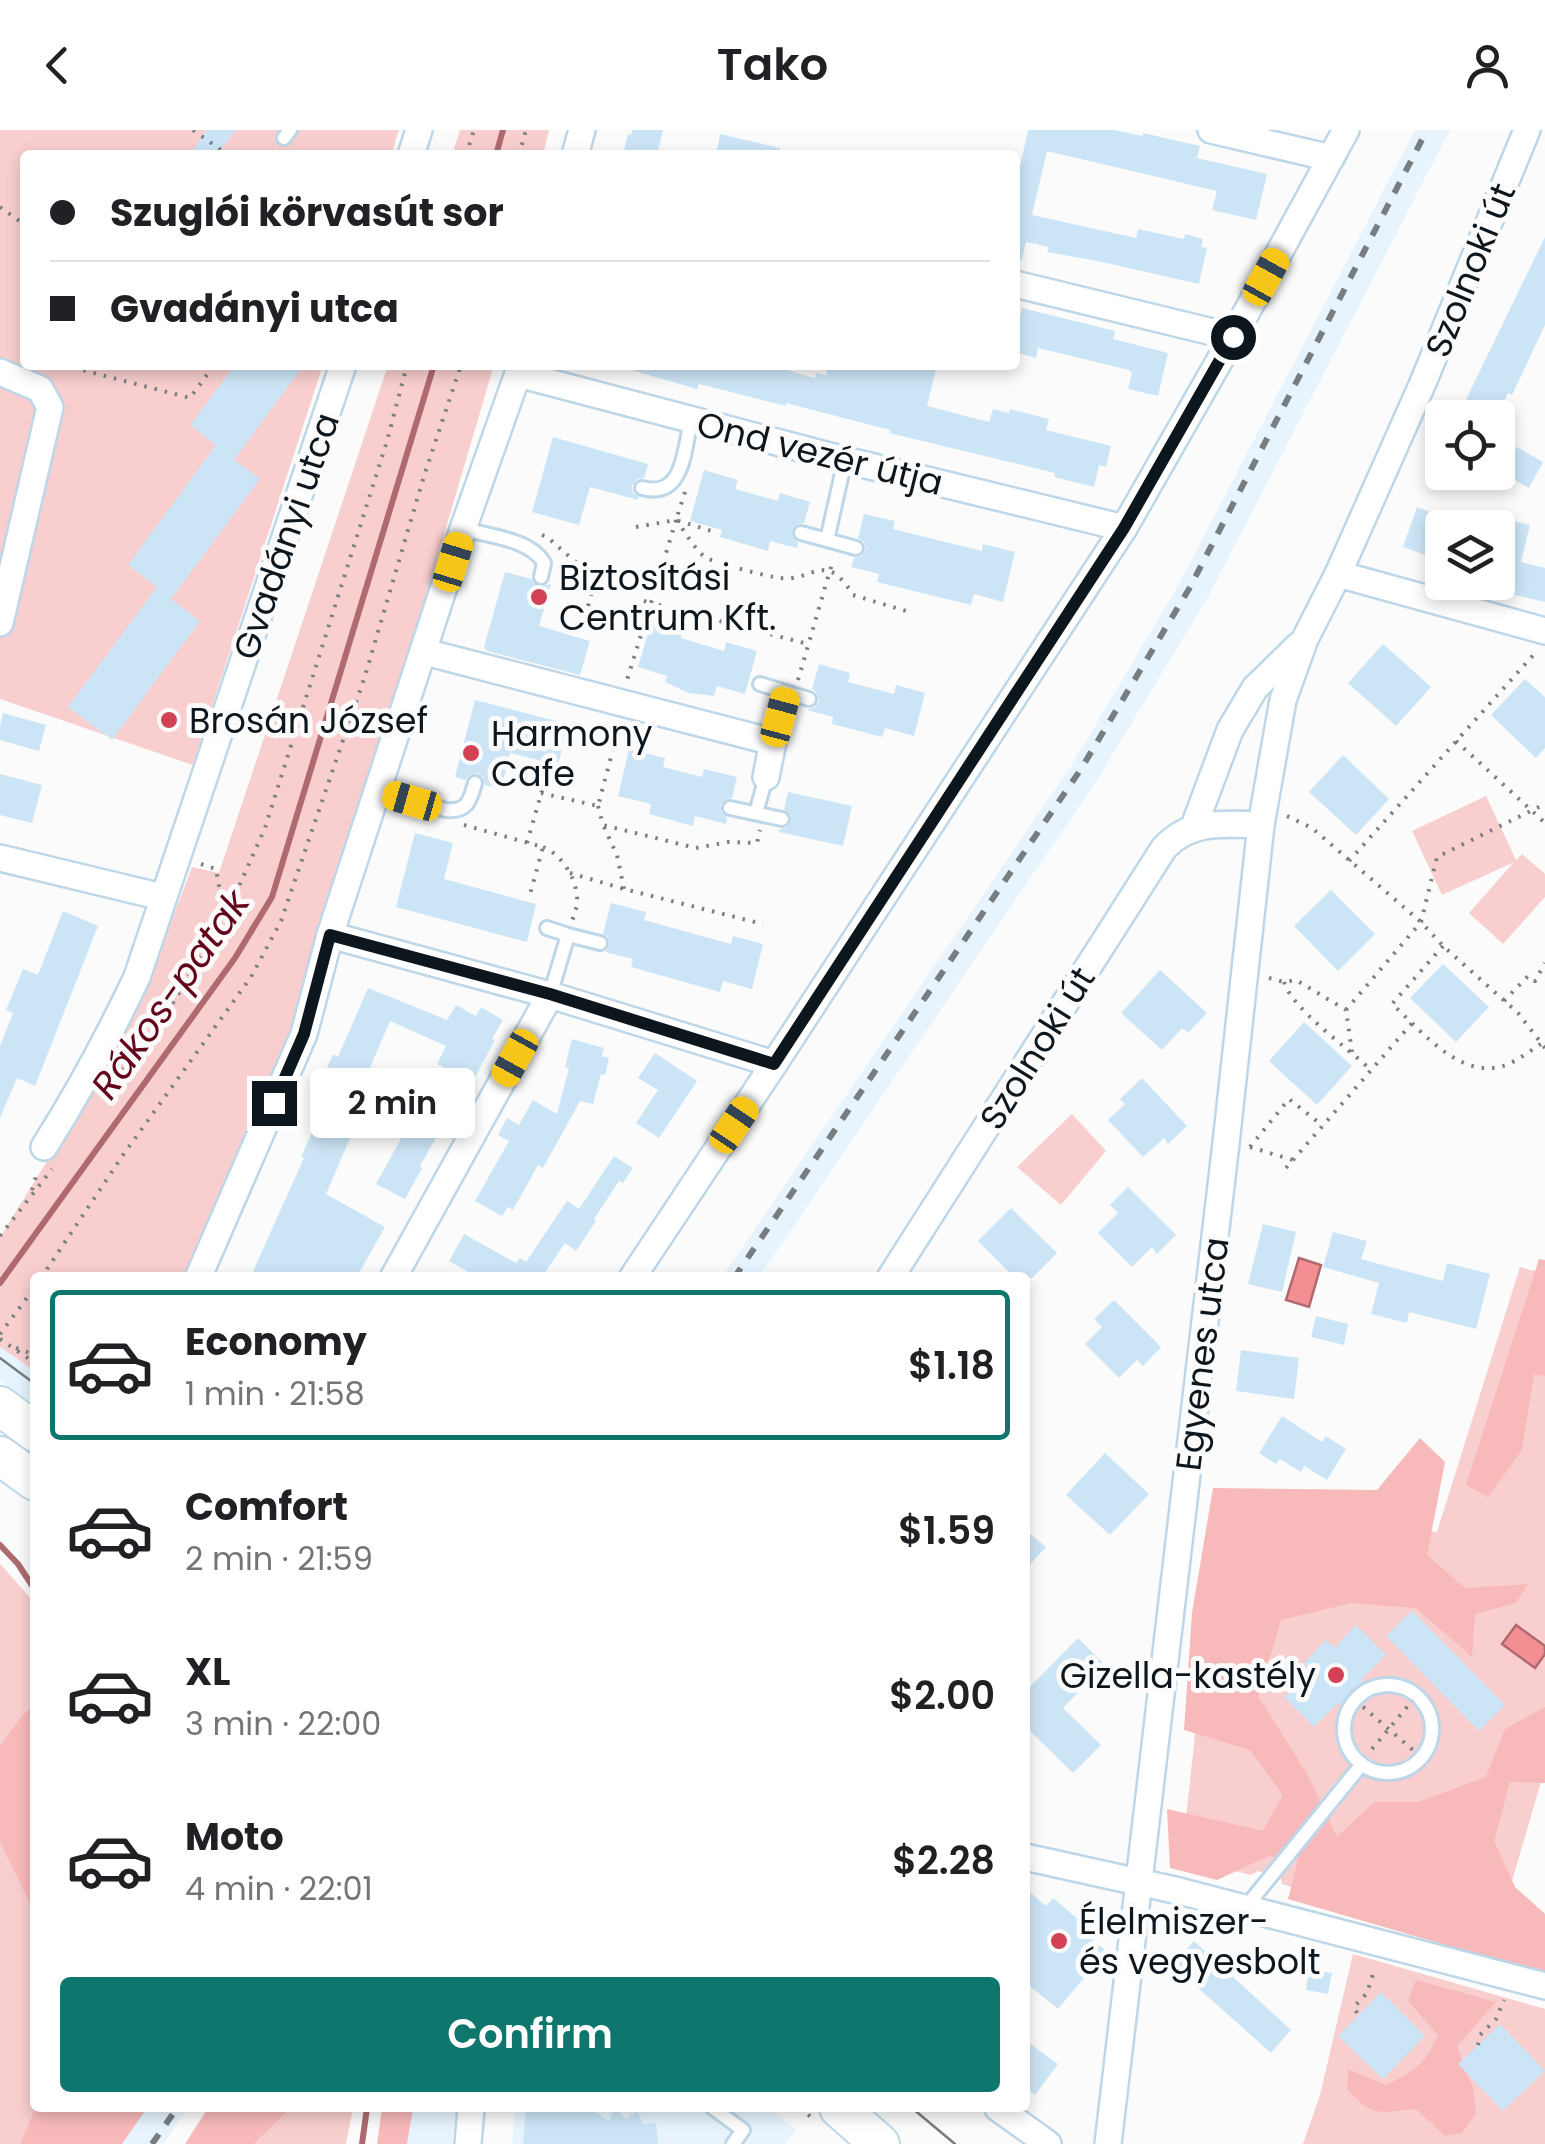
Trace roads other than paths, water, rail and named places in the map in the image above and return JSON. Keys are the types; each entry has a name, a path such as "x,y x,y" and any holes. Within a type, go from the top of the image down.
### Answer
{"main road":[{"path":"0,1406 30,1428"},
{"path":"0,1456 30,1477"},
{"path":"844,2112 880,2144"}],"street":[{"path":"1212,130 1331,158"},
{"path":"636,1272 1124,528 1346,130"},
{"name":"Szolnoki út","path":"1338,574 1528,130"},
{"path":"1020,285 1233,337"},
{"name":"Gvadányi utca","path":"48,1158 137,977 341,370"},
{"path":"201,1272 304,1034 330,935 519,370"},
{"name":"Ond vezér útja","path":"519,370 691,420 1124,528"},
{"path":"0,372 40,388 50,408 0,622"},
{"path":"1338,574 1545,631"},
{"name":"Egyenes utca","path":"1108,2144 1263,815 1283,700 1305,639 1338,574"},
{"name":"Szolnoki út","path":"894,1272 1164,848 1175,837 1194,828 1230,730 1255,688 1305,639"},
{"path":"424,652 620,713 773,742 766,777"},
{"path":"1194,828 1263,815"},
{"path":"0,858 162,898"},
{"path":"330,935 550,994 774,1064"},
{"path":"396,1272 550,994"},
{"path":"1030,1858 1245,1908 1545,1986"},
{"path":"468,2144 472,2112"},
{"path":"1004,2112 1048,2144"}],"lane":[{"path":"642,488 656,492 674,480 680,471 691,420"},
{"path":"832,541 845,460"},
{"path":"463,530 521,544 544,563 541,577"},
{"path":"801,533 856,548"},
{"path":"760,684 810,699"},
{"path":"773,742 790,693"},
{"path":"759,814 766,777"},
{"path":"378,791 456,811 470,800 475,782"},
{"path":"730,808 782,819"},
{"path":"547,928 600,943"},
{"path":"550,994 568,935"},
{"path":"1377,1686 1398,1686 1417,1696 1430,1713 1432,1734 1425,1754 1409,1768 1388,1774 1361,1763 1352,1754 1344,1734 1346,1714 1358,1696 1377,1686"},
{"path":"1245,1908 1361,1763"},
{"path":"718,2112 743,2130 733,2144"}],"waterway":[{"name":"Rákos-patak","path":"497,150 503,130"},
{"name":"Rákos-patak","path":"0,1283 235,958 272,897 432,370"},
{"name":"Rákos-patak","path":"0,1545 30,1582"},
{"name":"Rákos-patak","path":"362,2144 366,2112"}],"tram line":[{"path":"0,1358 30,1380"},
{"path":"917,2112 955,2144"}],"railway":[{"path":"738,1272 1081,769 1189,589 1427,130"},
{"path":"152,2144 174,2112"}],"place":[{"name":"Biztosítási Centrum Kft.","path":"539,597"},
{"name":"Brosán József","path":"169,720"},
{"name":"Harmony Cafe","path":"471,753"},
{"name":"Gizella-kastély","path":"1336,1675"},
{"name":"Élelmiszer- és vegyesbolt","path":"1059,1941"}]}
